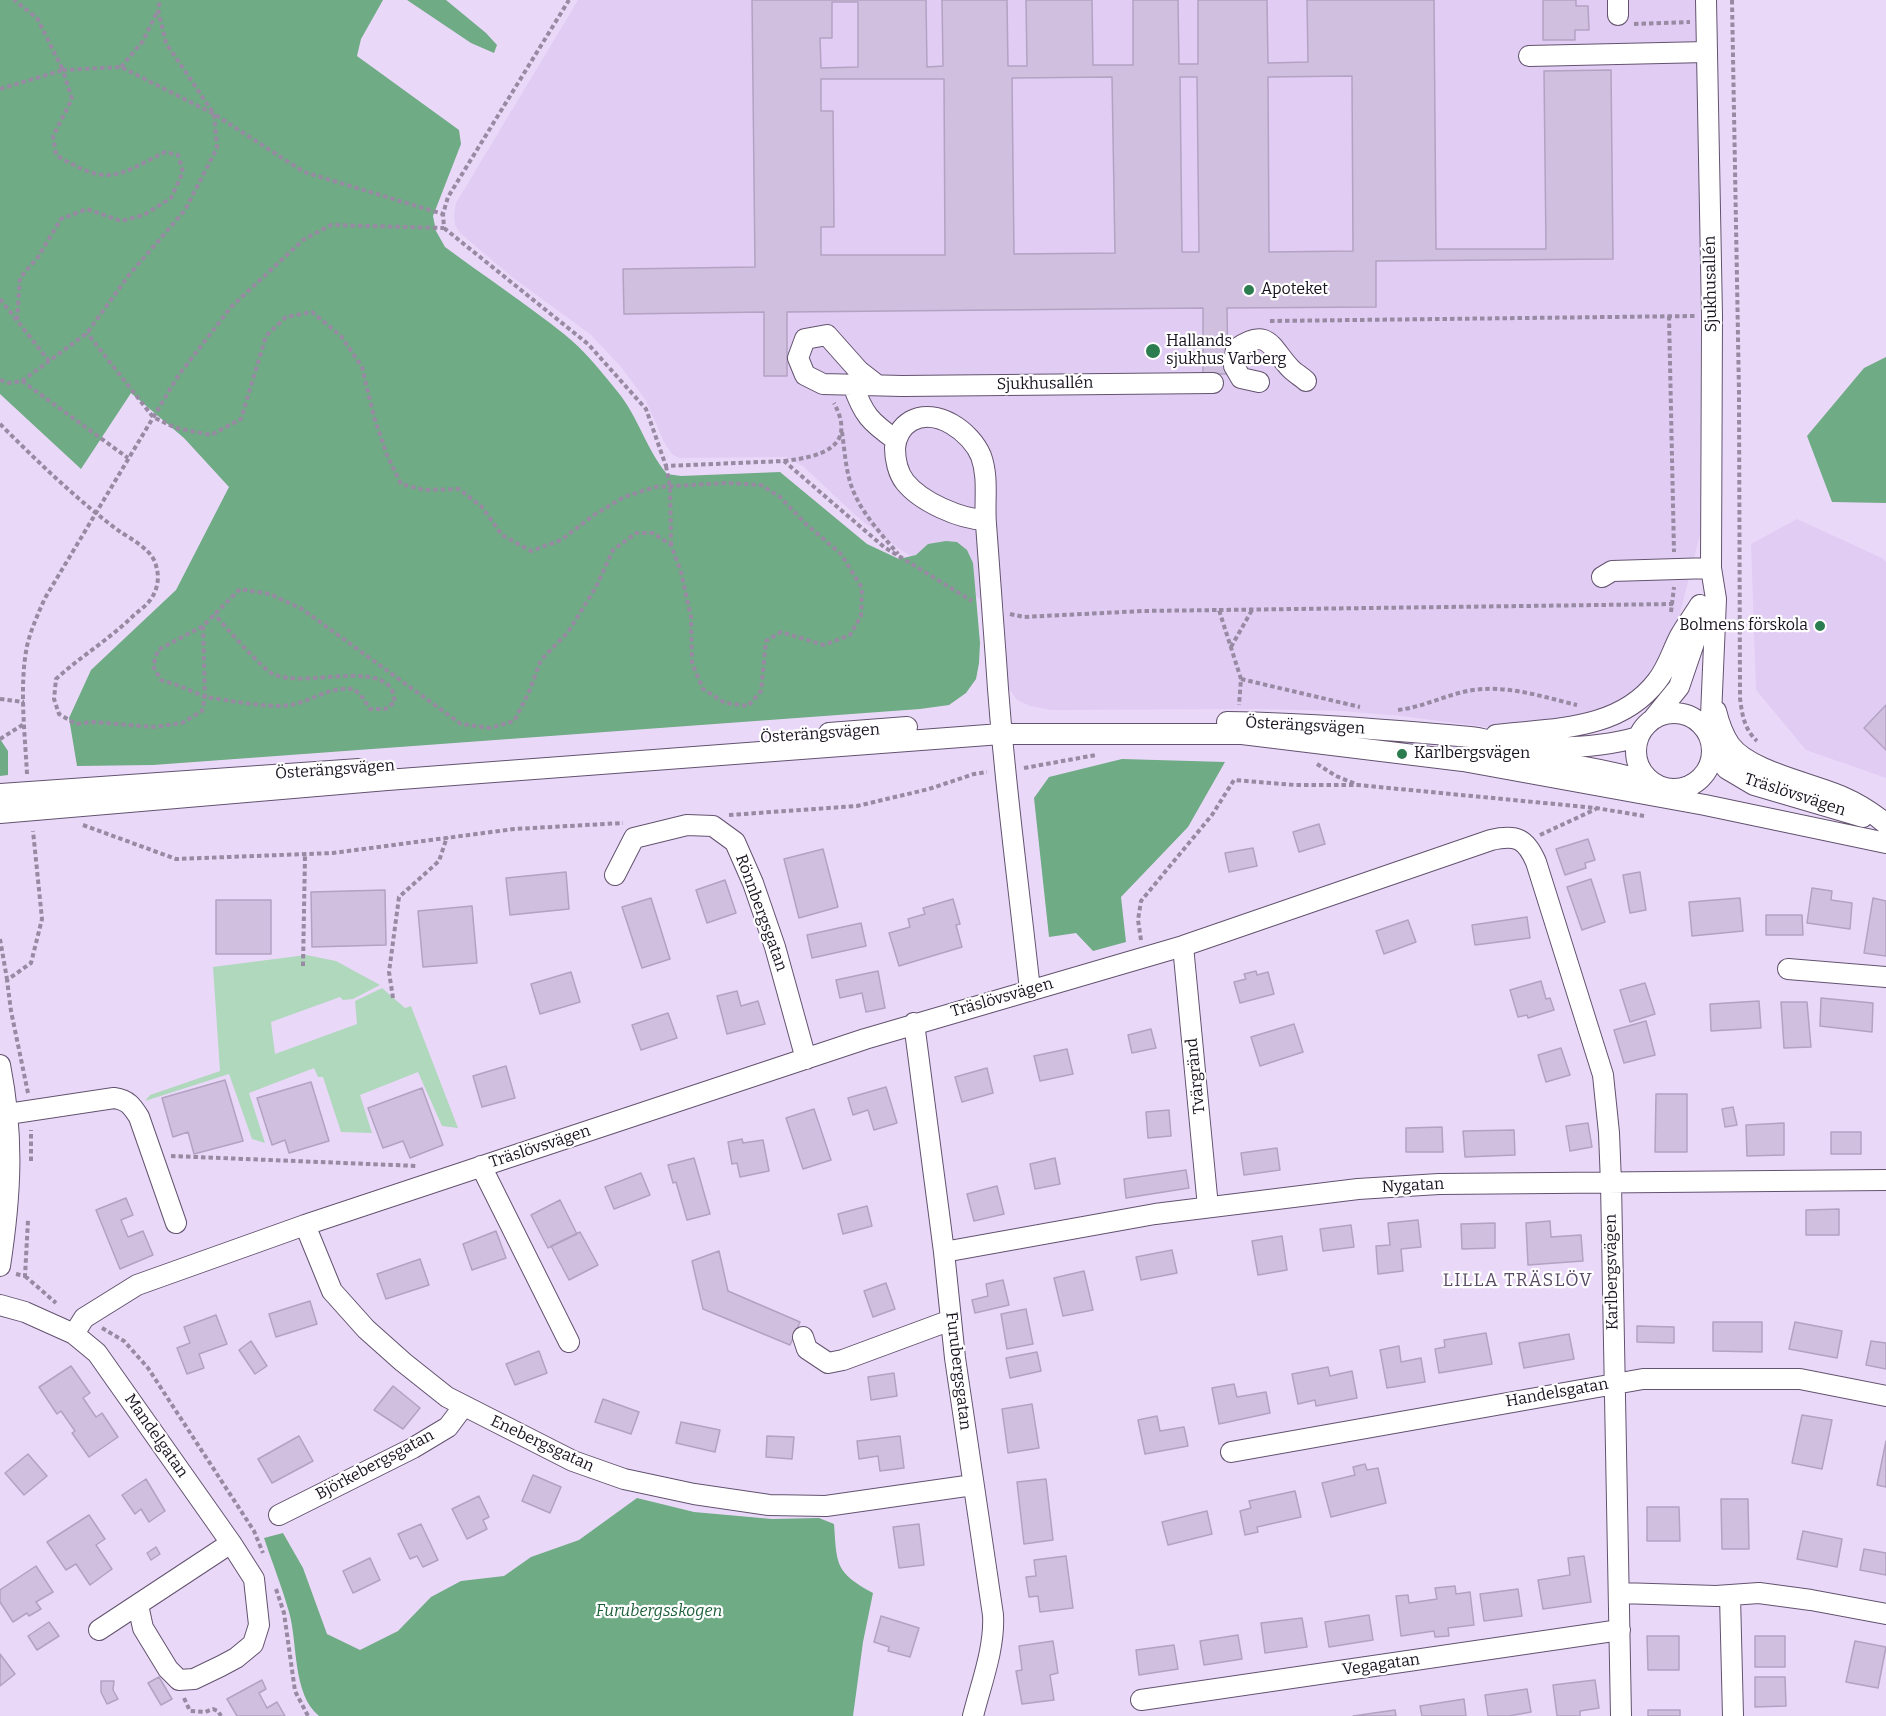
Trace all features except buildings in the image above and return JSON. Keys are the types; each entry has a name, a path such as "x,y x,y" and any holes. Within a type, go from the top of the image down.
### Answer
{"street":[{"name":"Sjukhusallén","path":"1706,0 1712,316 1711,568"},
{"path":"1528,56 1707,52"},
{"path":"823,384 805,375 798,358 805,339 827,335 859,370 877,385"},
{"path":"1259,382 1241,378 1234,366 1236,349 1249,340 1266,341 1276,348 1291,369 1306,381"},
{"name":"Sjukhusallén","path":"823,384 1213,383"},
{"path":"853,385 861,407 875,425 896,440"},
{"path":"985,520 945,509 919,495 903,480 895,459 896,440 902,429 912,421 928,418 959,428 980,455 985,470 985,520 1000,727 1030,990"},
{"path":"1602,578 1612,571 1711,568"},
{"path":"1711,568 1716,599 1710,765 1702,778 1690,786 1676,790 1664,788 1652,783 1646,777 1637,762 1636,745 1642,730 1679,687 1685,673 1696,637 1701,604 1711,568"},
{"path":"1477,738 1594,723 1630,707 1658,680 1681,635 1701,604"},
{"path":"1712,697 1724,735 1738,753 1769,770 1850,800 1868,809 1886,824"},
{"path":"1653,719 1668,713 1686,715 1701,724 1712,745"},
{"name":"Österängsvägen","path":"0,794 1000,727 1257,722 1352,727 1477,738 1508,745 1560,748 1602,745 1638,737"},
{"name":"Österängsvägen","path":"0,813 1000,727 1242,735 1463,761 1756,815"},
{"name":"Träslövsvägen","path":"1712,745 1727,769 1754,784 1886,824"},
{"name":"Österängsvägen","path":"1463,761 1552,763 1604,770 1652,783"},
{"name":"Österängsvägen","path":"1676,790 1705,805"},
{"name":"Träslövsvägen","path":"1756,815 1886,843"},
{"name":"Rönnbergsgatan","path":"615,875 634,838 687,825 713,826 735,842 753,883 775,947 806,1059"},
{"name":"Träslövsvägen","path":"74,1334 84,1318 137,1285 305,1225 914,1023 1183,946 1491,840 1506,837 1523,842"},
{"name":"Karlbergsvägen","path":"1523,842 1529,847 1536,862 1603,1075 1609,1123 1621,1716"},
{"name":"Tvärgränd","path":"1183,946 1208,1207"},
{"path":"1788,969 1886,978"},
{"name":"Furubergsgatan","path":"914,1023 951,1320 994,1628 973,1716"},
{"path":"0,1065 8,1114 10,1191 4,1269"},
{"path":"8,1114 114,1098 124,1100 131,1105 139,1118 176,1223"},
{"name":"Träslövsvägen","path":"481,1166 569,1342"},
{"name":"Nygatan","path":"944,1252 1155,1214 1358,1189 1439,1184 1886,1180"},
{"name":"Enebergsgatan","path":"305,1225 332,1292 366,1329 403,1362 447,1398 584,1465 624,1479 705,1496 769,1505 826,1506 973,1485"},
{"path":"0,1305 25,1312 74,1334"},
{"path":"802,1337 807,1349 828,1364 951,1320"},
{"name":"Mandelgatan","path":"74,1334 97,1353 254,1579 259,1625 253,1644 236,1658 221,1666 194,1679 179,1680"},
{"name":"Handelsgatan","path":"1231,1452 1643,1379 1800,1379 1886,1396"},
{"name":"Björkebergsgatan","path":"279,1515 413,1448 448,1427 463,1407"},
{"path":"99,1630 231,1543"},
{"path":"1620,1593 1730,1596 1759,1593 1801,1598 1886,1614"},
{"path":"1730,1596 1733,1716"},
{"path":"138,1605 143,1628 168,1670 179,1680"},
{"name":"Vegagatan","path":"1141,1700 1620,1630"}],"path":[{"path":"14,0 37,18 63,70 72,99 53,136 56,155 81,170 105,177 126,172 165,152 178,155 183,172 171,198 144,215 121,220 87,209 61,219 38,257 20,278 17,320"},
{"path":"121,67 142,41 158,10 160,0"},
{"path":"444,228 443,214 448,197 569,0"},
{"path":"1732,0 1738,316 1740,698 1742,719 1752,736 1759,742"},
{"path":"1618,8 1620,22 1625,24 1732,21"},
{"path":"0,380 9,384 22,381 87,333 129,275 185,210 217,148 214,114 166,43 158,10"},
{"path":"0,89 63,70 121,67 214,114 304,172 443,214"},
{"path":"27,783 24,724 26,658 34,624 45,598 95,513 128,458 153,417 178,376 231,307 303,240 331,225 444,228 588,344 646,409 666,466 670,486 671,545 681,572 691,616 692,663 703,689 725,703 748,706 761,691 766,641 781,632 824,645 850,635 861,616 862,588 841,554 806,524 780,497 761,485 727,483 670,486 655,488 624,497 594,515 561,540 531,551 502,535 482,507 459,489 424,490 401,484 387,455 374,417 362,367 341,336 312,312 286,317 266,336 241,419 212,435 176,428 153,417 87,333"},
{"path":"0,299 49,361"},
{"path":"784,460 884,547 980,606 1024,617 1142,610 1673,604 1669,316"},
{"path":"1259,322 1738,316"},
{"path":"22,381 128,458"},
{"path":"823,384 837,409 849,477 855,496 870,520 901,558"},
{"path":"0,424 56,480 153,559 159,581 151,599 128,622 56,679 54,699 59,714 76,724 102,722 154,727 182,723 201,711 205,697 203,626"},
{"path":"666,466 811,458 827,451 836,443 842,432"},
{"path":"214,614 271,674 295,680 358,675 375,678 391,689 395,702 385,709 370,709 354,689 342,688 322,693 294,705 272,706 205,697 161,680 153,666 158,650 203,626 214,614 240,589 270,594 303,609 461,724 490,728 514,721 530,692 541,660 568,632 596,587 613,550 636,533 653,533 671,545"},
{"path":"1231,647 1252,609"},
{"path":"1219,610 1241,679 1238,711"},
{"path":"1241,679 1361,707"},
{"path":"1389,711 1411,708 1472,690 1503,688 1578,705"},
{"path":"0,699 24,702"},
{"path":"0,739 24,724"},
{"path":"721,816 857,806 929,789 974,774 1037,767 1101,754"},
{"path":"1310,760 1336,776 1358,785"},
{"path":"1143,958 1138,920 1141,901 1212,815 1234,780 1295,785 1358,785 1596,808 1523,842"},
{"path":"75,824 84,825 176,859 333,853 514,829 631,823"},
{"path":"7,980 32,963 42,919 33,831"},
{"path":"393,998 389,972 399,897 439,861 447,837"},
{"path":"303,966 305,855"},
{"path":"0,939 11,1011 28,1084 32,1141 31,1164"},
{"path":"152,1155 423,1166 441,1179"},
{"path":"4,1269 25,1276 28,1209"},
{"path":"231,1543 279,1515"},
{"path":"179,1680 185,1704 190,1711 206,1712 213,1709 221,1716"}],"shaded area":[{"name":"Hallands sjukhus Varberg","path":"578,0 1696,0 1700,215 1700,535 1679,617 1661,662 1636,693 1600,715 1493,728 1342,711 1051,710 1030,706 1017,700 1009,689 1004,670 1004,606 978,598 898,548 855,515 803,466 786,457 679,458 672,454 665,444 645,399 621,367 590,334 512,277 460,233 455,225 456,203"},
{"name":"Bolmens förskola","path":"1797,519 1882,558 1886,562 1886,778 1806,750 1756,690 1751,544"}],"green space":[{"path":"0,0 383,0 361,39 357,56 459,130 461,144 433,216 436,231 445,247 549,323 585,354 631,411 653,454 667,474 681,476 780,472 867,544 899,559 916,555 928,544 946,541 957,542 967,550 973,563 980,643 976,679 966,693 949,705 920,709 153,765 77,766 69,718 91,670 176,590 229,487 184,438 131,393 81,469 0,394"},
{"path":"407,0 446,0 497,45 494,53 471,43"},
{"path":"1886,357 1886,503 1832,502 1807,436 1864,368"},
{"path":"0,739 8,751 8,775 0,776"},
{"path":"1122,759 1225,762 1188,827 1121,897 1126,942 1093,951 1076,933 1049,937 1034,798 1049,777"},
{"path":"306,955 336,961 380,985 353,999 343,1000 340,997 271,1022 275,1054 357,1024 355,1001 382,988 405,1008 411,1006 458,1128 442,1126 418,1072 360,1095 372,1133 341,1132 323,1077 318,1077 314,1068 249,1093 265,1143 252,1139 229,1074 145,1101 150,1095 220,1071 213,967"},
{"name":"Furubergsskogen","path":"637,1498 694,1512 772,1519 819,1518 834,1524 840,1566 851,1579 873,1593 863,1642 853,1716 319,1716 310,1706 300,1682 289,1612 264,1538 283,1533 303,1568 327,1634 360,1650 398,1631 431,1597 461,1581 504,1576 531,1557 579,1540"}],"place":[{"name":"Apoteket","path":"1249,290"},
{"name":"Hallands sjukhus Varberg","path":"1153,351"},
{"name":"Bolmens förskola","path":"1820,626"},
{"name":"Karlbergsvägen","path":"1402,754"}],"district":[{"name":"LILLA TRÄSLÖV","path":"1518,1281"}]}
